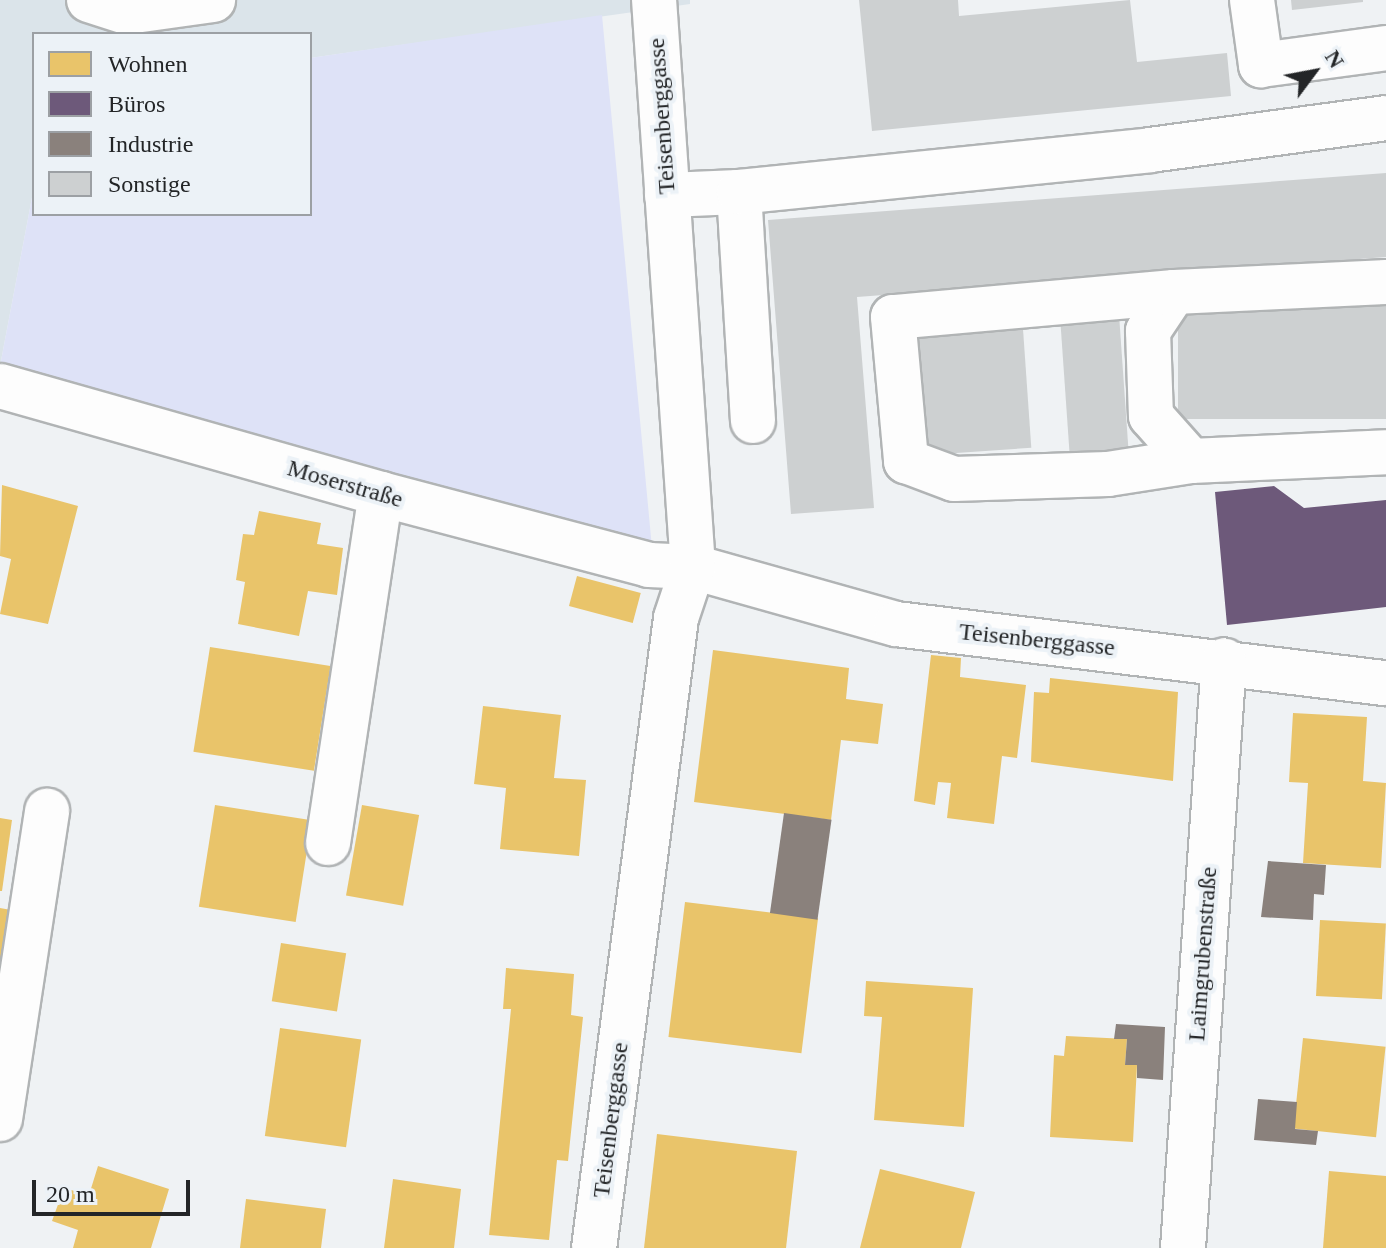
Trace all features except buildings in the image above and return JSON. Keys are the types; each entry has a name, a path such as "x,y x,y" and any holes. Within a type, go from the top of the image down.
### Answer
{"street":[{"path":"89,0 127,12 213,0"},
{"name":"Teisenberggasse","path":"594,1248 676,618 693,567 654,0"},
{"path":"1252,0 1261,65 1386,48"},
{"path":"667,195 739,192 1150,150 1386,118"},
{"path":"739,192 753,421"},
{"path":"1386,282 1174,292 893,317 906,461 954,479 1108,474 1191,461 1386,452"},
{"path":"1174,292 1148,331 1151,416 1191,461"},
{"name":"Moserstraße","path":"0,386 381,494 649,565 693,567"},
{"path":"328,843 381,494"},
{"name":"Teisenberggasse","path":"693,567 896,624 1224,660 1386,683"},
{"name":"Laimgrubenstraße","path":"1183,1248 1224,660"},
{"path":"0,1119 47,811"}],"shaded area":[{"path":"0,0 690,0 690,4 312,58 312,32 32,32 32,198 0,366"},
{"path":"602,15 652,548 0,366 32,198 32,216 312,216 312,58"}]}
